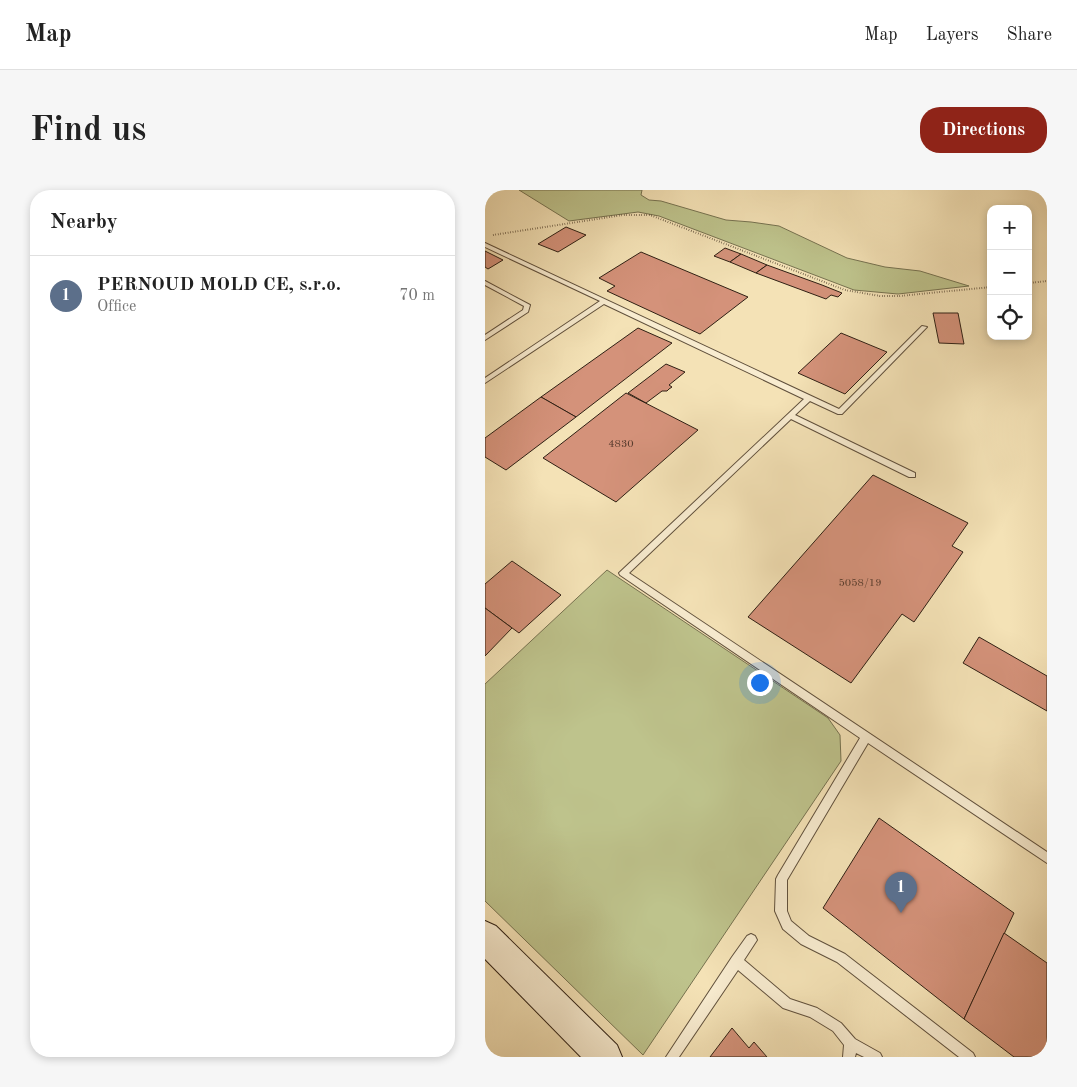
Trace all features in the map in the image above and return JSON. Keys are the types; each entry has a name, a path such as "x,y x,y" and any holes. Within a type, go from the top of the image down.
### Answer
{"main road":[{"path":"485,937 605,1057"}],"lane":[{"path":"485,245 840,412 924,327"},
{"path":"485,283 527,305 526,311 485,338"},
{"path":"485,381 604,302"},
{"path":"809,398 623,573 1047,858"},
{"path":"790,416 912,475"},
{"path":"867,736 782,878 781,912 787,925 805,940 841,958 969,1057"},
{"path":"672,1057 751,940"},
{"path":"736,961 787,1004 813,1012 837,1027 851,1044 876,1057"},
{"path":"849,1057 851,1044"}],"path":[{"path":"485,236 623,215 650,215 845,290 880,296 900,296 987,287"},
{"path":"1032,283 1047,281"}],"green space":[{"path":"519,190 642,190 641,195 649,200 661,201 726,220 779,226 847,258 885,267 920,271 969,286 898,294 854,290 659,216 638,212 569,221"},
{"path":"607,570 828,718 840,735 841,761 643,1055 485,901 485,684"}],"building":[{"path":"566,227 586,235 558,252 538,244"},
{"path":"725,248 741,254 730,262 714,256"},
{"path":"485,251 503,260 488,269 485,267"},
{"path":"641,252 748,297 700,334 607,291 615,286 599,278"},
{"path":"741,254 767,265 756,273 730,262"},
{"path":"767,265 842,293 838,297 831,295 826,299 756,273"},
{"path":"933,313 958,313 964,344 939,343"},
{"path":"638,328 672,343 576,417 541,397"},
{"path":"841,333 887,352 845,394 798,373"},
{"path":"666,364 685,372 669,385 672,387 667,391 662,391 646,403 628,393"},
{"path":"626,393 698,430 616,502 543,458"},
{"path":"541,397 576,417 506,470 485,457 485,438"},
{"path":"873,475 968,523 952,546 963,552 914,622 902,614 851,683 748,617"},
{"path":"512,561 561,595 519,633 485,608 485,584"},
{"path":"485,608 512,628 485,656"},
{"path":"979,637 1047,676 1047,711 963,663"},
{"path":"879,818 1014,913 964,1019 823,908"},
{"path":"1004,933 1047,963 1047,1057 1014,1057 964,1019"},
{"path":"732,1028 749,1048 754,1042 767,1057 710,1057"}],"place":[{"name":"PERNOUD MOLD CE, s.r.o.","path":"901,913"}]}
